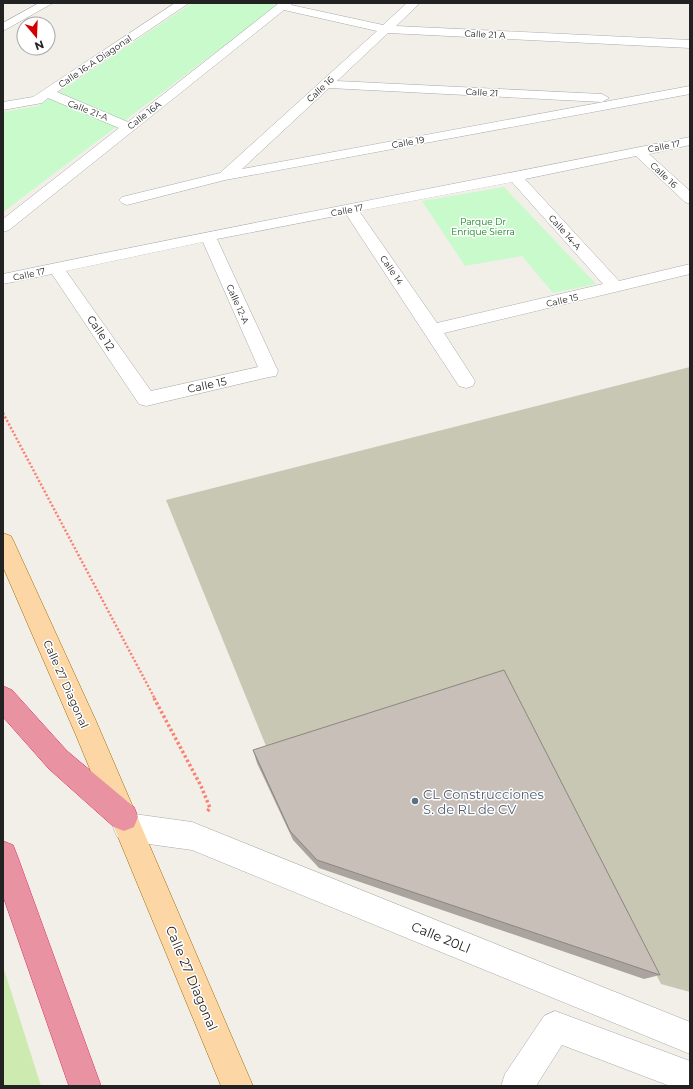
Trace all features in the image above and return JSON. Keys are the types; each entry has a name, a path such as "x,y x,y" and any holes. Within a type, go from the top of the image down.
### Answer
{"highway":[{"path":"3,698 58,760 126,822"},
{"path":"3,855 85,1086"}],"main road":[{"name":"Calle 27 Diagonal","path":"3,542 126,822 237,1086"}],"street":[{"path":"3,28 46,3"},
{"name":"Calle 16-A Diagonal","path":"3,106 37,100 183,3"},
{"name":"Calle 16","path":"225,176 414,3"},
{"name":"Calle 21 A","path":"284,5 386,29 690,44"},
{"name":"Calle 16A","path":"3,227 284,5"},
{"name":"Calle 21","path":"326,84 638,100"},
{"name":"Calle 19","path":"127,200 225,176 690,90"},
{"name":"Calle 21-A","path":"47,93 105,116 128,127"},
{"name":"Calle 17","path":"3,279 208,236 515,177 638,150 690,141"},
{"name":"Calle 16","path":"638,150 690,199"},
{"name":"Calle 14-A","path":"515,177 615,287"},
{"name":"Calle 14","path":"350,209 466,381"},
{"name":"Calle 12-A","path":"208,236 269,372"},
{"name":"Calle 12","path":"56,268 146,399"},
{"name":"Calle 15","path":"433,330 690,269"},
{"name":"Calle 15","path":"146,399 269,372"},
{"path":"126,822 192,836"},
{"name":"Calle 20Ll","path":"192,836 690,1038"},
{"path":"517,1086 555,1027 690,1077"}],"path":[{"path":"3,413 201,786 210,808 192,836"}],"shaded area":[{"path":"690,367 690,992 661,984 504,675 266,746 166,500"}],"green space":[{"path":"192,3 281,3 3,212 3,112 38,106"},
{"name":"Parque Dr Enrique Sierra","path":"504,187 596,284 553,293 522,256 465,266 422,201"},
{"path":"3,966 41,1086 3,1086"}],"building":[{"name":"CL Construcciones S. de RL de CV","path":"504,670 660,975 317,860 290,831 253,750"}],"place":[{"name":"CL Construcciones S. de RL de CV","path":"415,801"}]}
